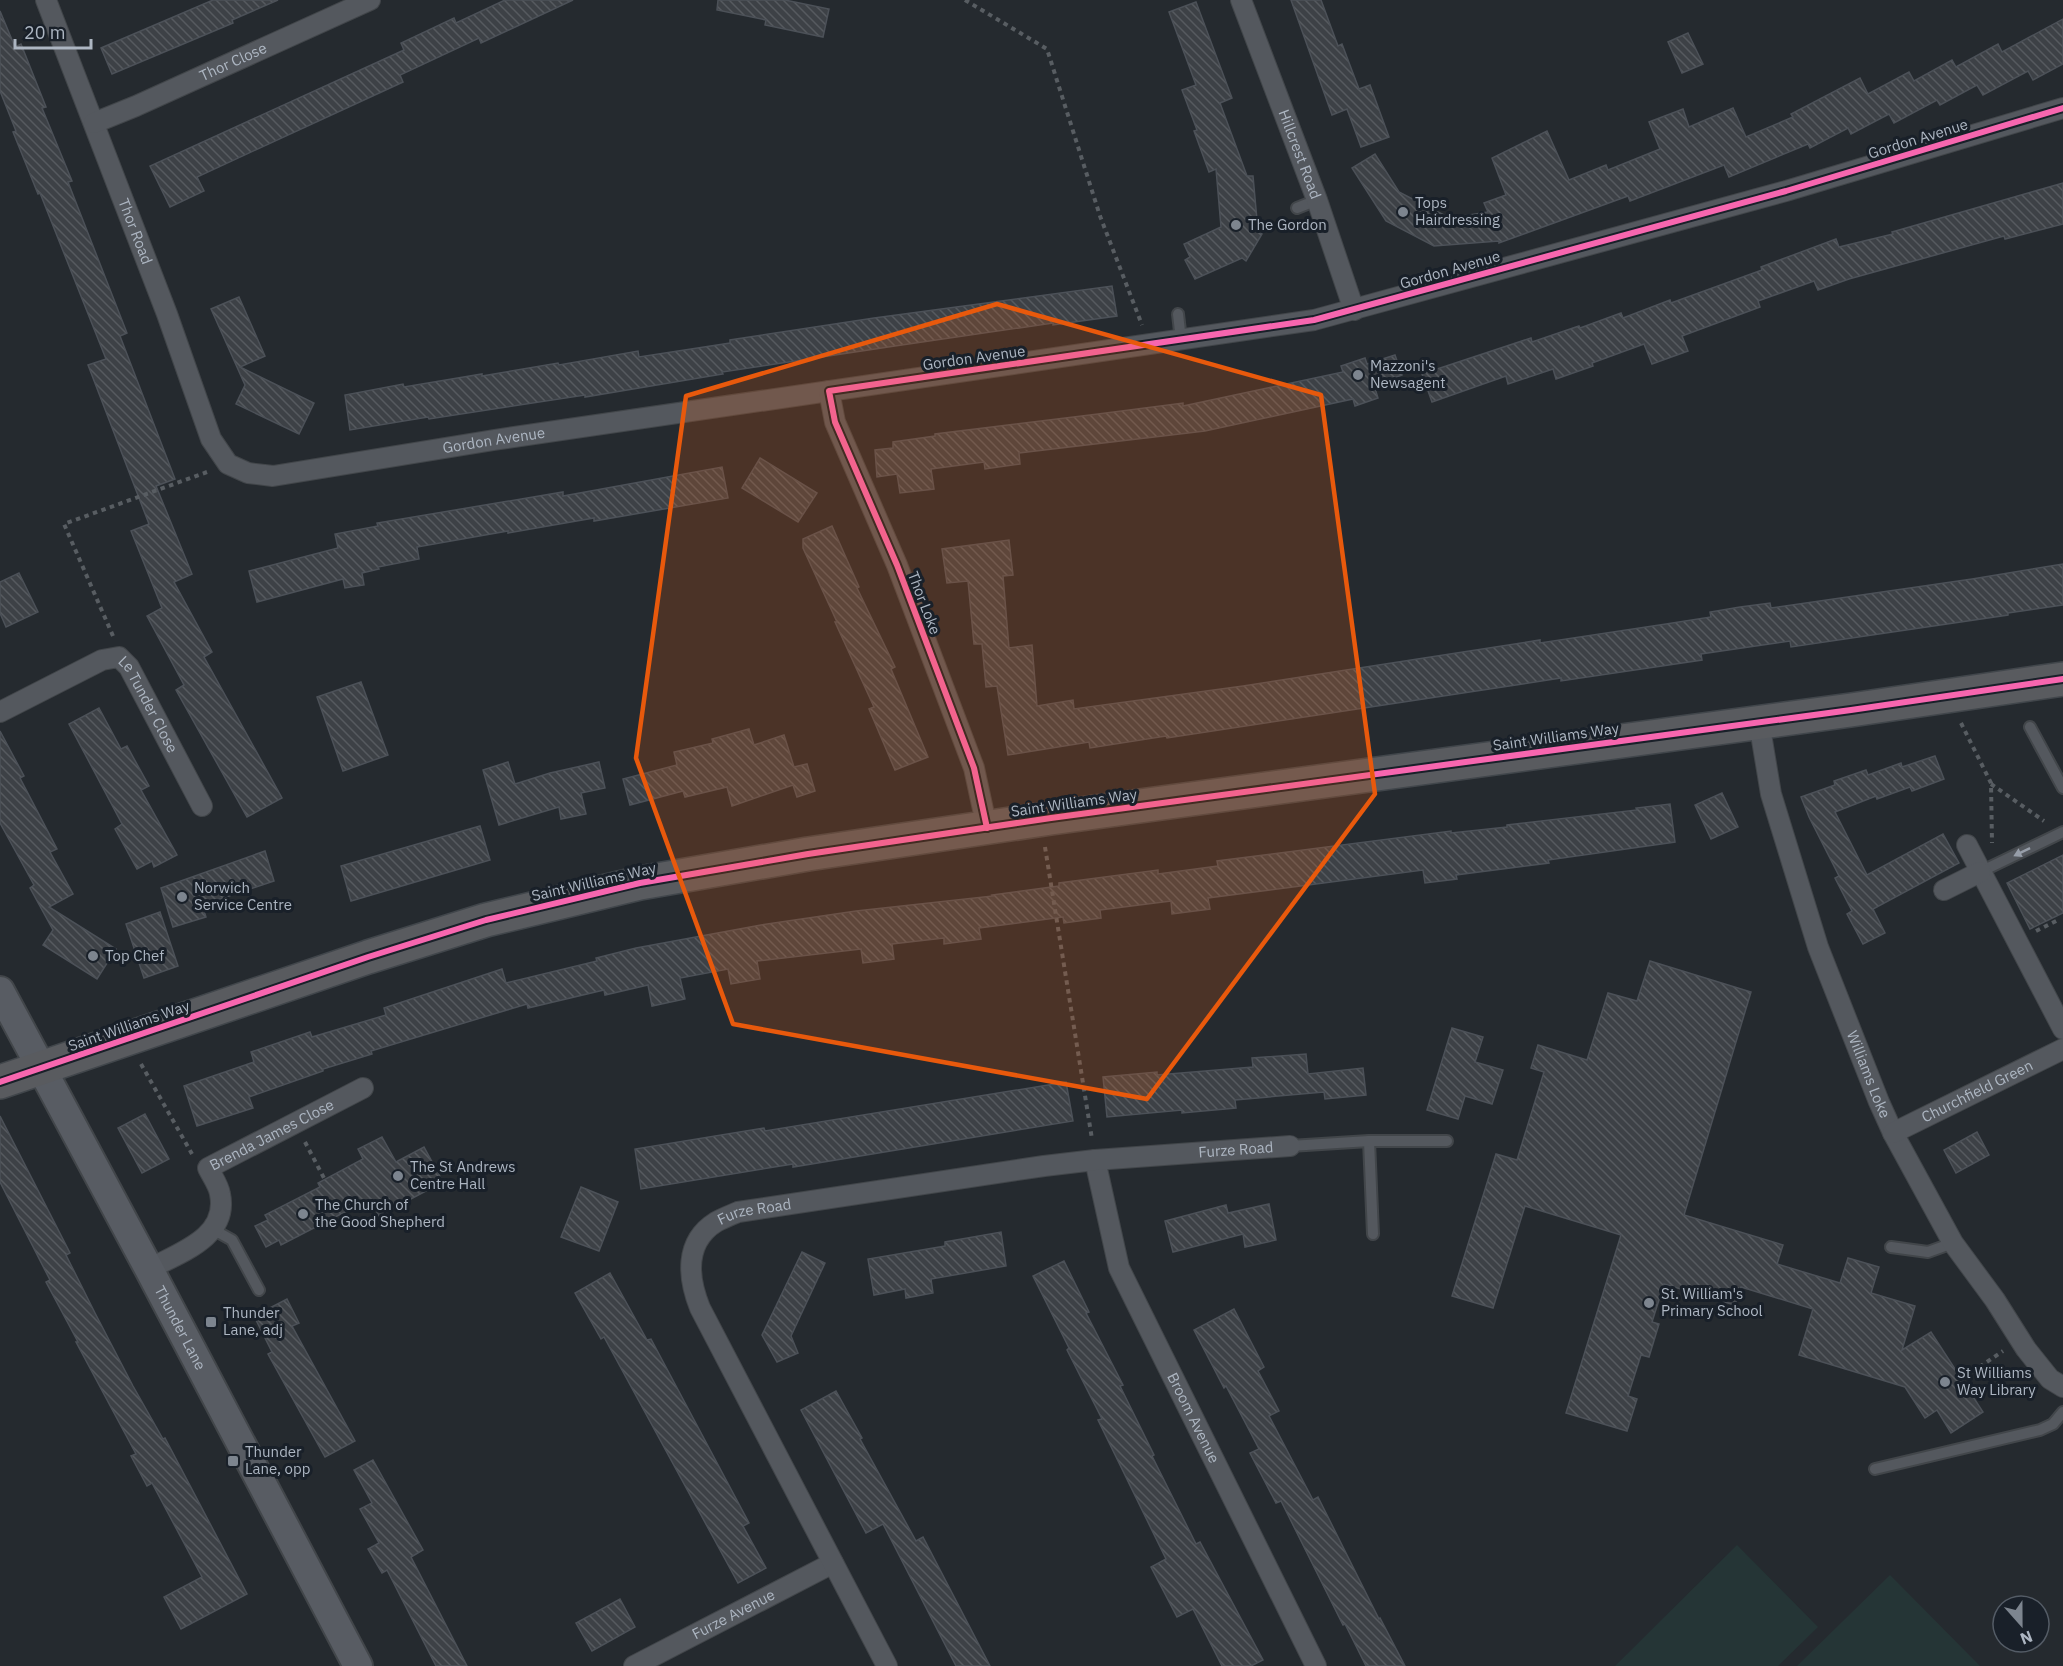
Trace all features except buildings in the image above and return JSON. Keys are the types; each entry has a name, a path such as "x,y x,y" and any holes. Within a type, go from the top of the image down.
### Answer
{"highway":[{"name":"Saint Williams Way","path":"0,1082 368,957 486,920 640,882 808,854 987,828 2063,679"}],"street":[{"name":"Thor Road","path":"46,0 167,314 211,439 227,463"},
{"name":"Thor Close","path":"94,123 370,0"},
{"name":"Hillcrest Road","path":"1241,0 1317,200 1354,310"},
{"name":"Gordon Avenue","path":"227,463 248,474 273,476 494,440 1314,320 1786,191 2063,108"},
{"name":"Thor Loke","path":"829,391 836,422 897,565 974,768 987,828"},
{"name":"Le Tunder Close","path":"0,712 102,660 119,657 129,667 202,806"},
{"name":"Williams Loke","path":"1759,722 1771,794 1818,947 1852,1037 1893,1133 1953,1243 1995,1300 2019,1340 2050,1379 2063,1387"},
{"path":"1967,845 2061,1019"},
{"path":"1944,890 1980,872"},
{"name":"Thunder Lane","path":"0,991 358,1666"},
{"name":"Churchfield Green","path":"1893,1133 2063,1049"},
{"name":"Brenda James Close","path":"214,1230 220,1212 220,1194 208,1168 363,1088"},
{"name":"Furze Road","path":"887,1666 700,1308 692,1288 690,1268 694,1247 703,1232 717,1221 738,1212 1044,1166 1095,1160 1290,1146"},
{"name":"Broom Avenue","path":"1095,1160 1122,1276 1316,1666"},
{"path":"149,1269 203,1240 214,1230"},
{"name":"Furze Avenue","path":"634,1666 833,1563"}],"lane":[{"path":"1298,208 1317,200"},
{"path":"1178,314 1181,340"},
{"path":"2030,727 2063,788"},
{"path":"1980,872 2058,834"},
{"path":"1290,1146 1369,1141 1447,1141"},
{"path":"1369,1141 1373,1234"},
{"path":"214,1230 232,1240 259,1290"},
{"path":"1891,1247 1928,1252 1953,1243"},
{"path":"1875,1469 2040,1430 2053,1424 2063,1412"}],"path":[{"path":"965,0 1047,50 1100,216 1150,345"},
{"path":"119,657 115,641 64,524 227,463"},
{"path":"1961,722 1991,783 1992,849 1999,863"},
{"path":"1991,783 2048,824 2058,834"},
{"path":"1045,846 1095,1160"},
{"path":"140,1062 189,1152 208,1168"},
{"path":"296,1123 325,1180"},
{"path":"1971,1372 2019,1340"}],"highlighted area":[{"path":"997,304 1321,395 1375,794 1147,1099 733,1024 636,758 686,396"}],"shaded area":[{"path":"1737,1545 1818,1627 1778,1666 1615,1666"},
{"path":"1890,1575 1980,1666 1797,1666"}],"cycle path":[{"path":"987,828 974,768 897,565 835,422 829,391 1314,320 1786,191 2063,108"},
{"path":"0,1082 368,957 486,920 640,883 808,854 1051,818 1851,710 2063,679"}],"place":[{"name":"Tops Hairdressing","path":"1403,212"},
{"name":"The Gordon","path":"1236,225"},
{"name":"Mazzoni's Newsagent","path":"1358,375"},
{"name":"Norwich Service Centre","path":"182,897"},
{"name":"Top Chef","path":"93,956"},
{"name":"The St Andrews Centre Hall","path":"398,1176"},
{"name":"The Church of the Good Shepherd","path":"303,1214"},
{"name":"St. William's Primary School","path":"1649,1303"},
{"name":"Thunder Lane, adj","path":"211,1322"},
{"name":"St Williams Way Library","path":"1945,1382"},
{"name":"Thunder Lane, opp","path":"233,1461"}]}
